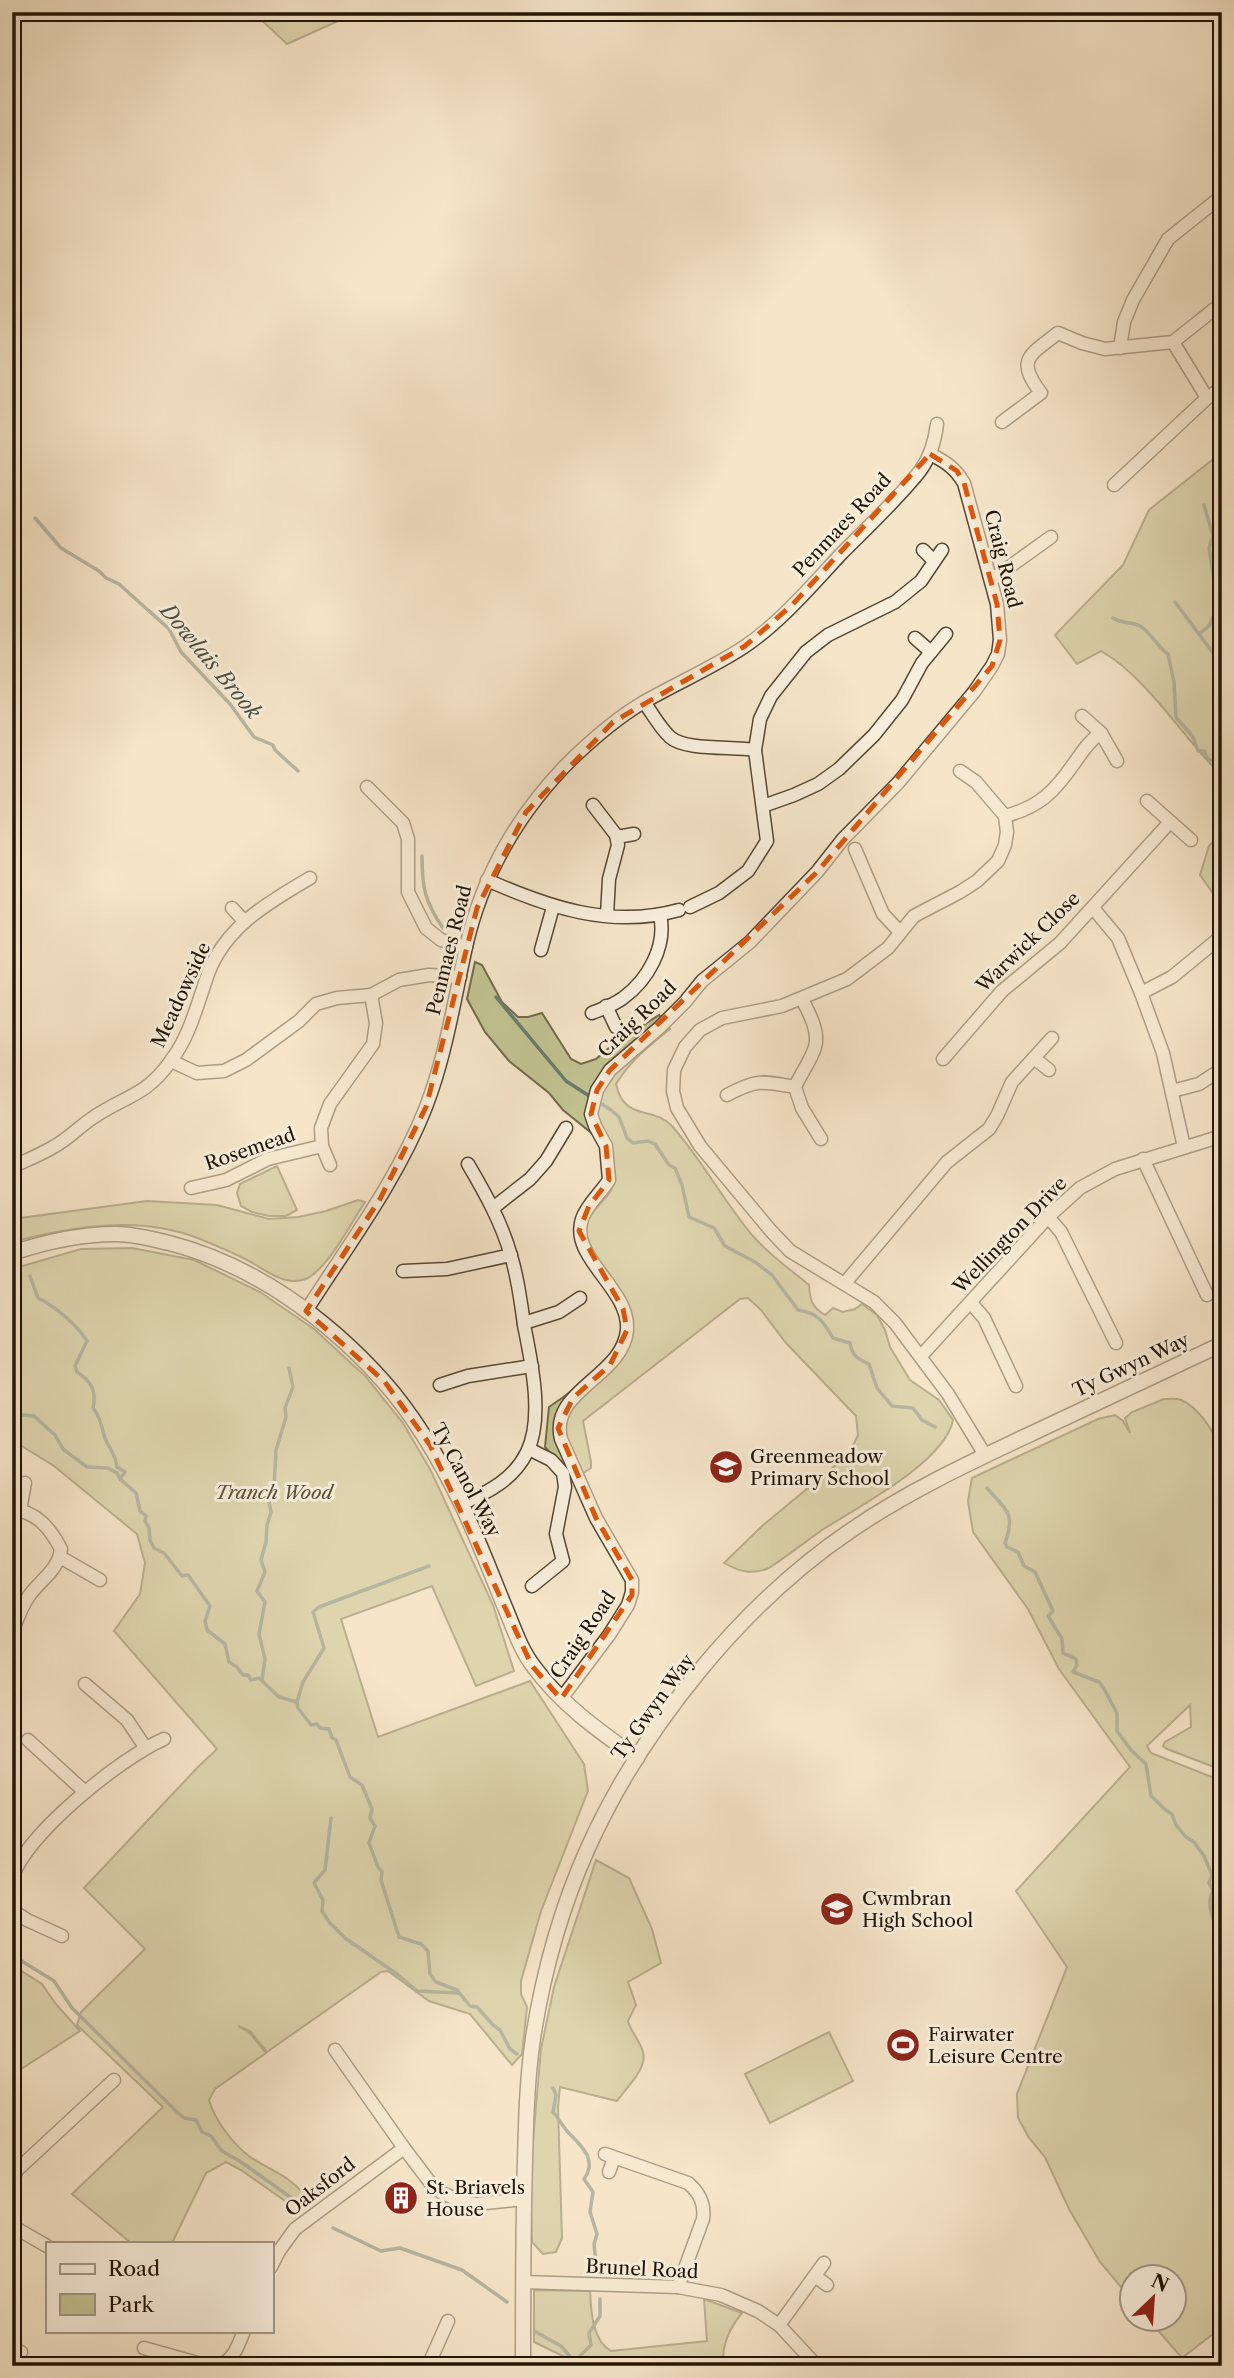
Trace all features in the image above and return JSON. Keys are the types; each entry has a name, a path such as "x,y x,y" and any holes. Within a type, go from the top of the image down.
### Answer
{"street":[{"path":"1120,348 1128,311 1168,239 1222,196"},
{"path":"1002,422 1041,393 1026,369 1030,355 1058,333 1105,349 1173,342 1222,303"},
{"path":"1173,342 1207,398"},
{"path":"1114,485 1207,398 1222,388"},
{"name":"Penmaes Road","path":"306,1311 380,1199 426,1107 441,1063 466,947 487,880 502,850 526,813 553,778 613,722 643,702 745,646 793,604 920,470 935,441 937,424"},
{"name":"Craig Road","path":"561,1699 591,1662 632,1595 632,1580 596,1518 558,1428 562,1412 573,1398 610,1365 622,1346 627,1330 623,1309 612,1287 591,1259 579,1231 589,1206 609,1180 606,1146 591,1114 597,1090 610,1070 659,1028 702,981 750,942 817,872 843,839 898,783 974,692 998,654 1000,640 997,604 964,483 948,463 930,454"},
{"path":"991,580 1051,537"},
{"path":"922,550 934,561"},
{"path":"487,880 554,907 607,915 660,915 719,893 748,871 767,841 755,750 760,719 771,696 794,664 828,635 895,602 921,581 942,550"},
{"path":"763,806 806,790 839,769 874,735 902,699 922,663 946,634"},
{"path":"915,638 931,652"},
{"path":"643,702 670,738 689,745 755,750"},
{"path":"1082,716 1101,733 1118,761"},
{"path":"1005,817 1022,812 1046,798 1061,783 1091,740 1101,733"},
{"path":"960,771 976,782 1005,817 1005,845 998,861 977,881 914,916 888,948 847,979 782,1006 722,1018 699,1030 685,1047 674,1070 673,1091 677,1108 700,1146 790,1251 874,1302 895,1323 948,1394 985,1455"},
{"path":"367,787 403,823 408,839 408,892 426,928 441,940 466,947"},
{"path":"1147,801 1191,841"},
{"path":"593,805 617,837 618,845 609,879 607,915"},
{"name":"Warwick Close","path":"943,1059 1002,991 1060,943 1170,822"},
{"path":"617,837 634,834"},
{"path":"855,849 883,914 900,931"},
{"name":"Meadowside","path":"12,1167 55,1146 94,1117 144,1091 171,1061 193,1021 208,973 217,956 244,922 265,905 310,878"},
{"path":"541,950 554,907"},
{"path":"232,908 244,922"},
{"path":"1093,908 1118,938 1141,993 1163,1053 1184,1147"},
{"path":"592,1013 622,999 654,961 660,942 660,915"},
{"path":"1141,993 1172,977 1222,936"},
{"path":"171,1061 197,1073 224,1070 246,1060 299,1021 316,1004 337,998 372,995 399,981 429,975 460,977"},
{"name":"Rosemead","path":"330,1165 322,1146 321,1128 330,1104 373,1044 376,1023 372,995"},
{"path":"802,999 816,1040 795,1087 802,1108 821,1139"},
{"path":"606,1006 616,1027"},
{"path":"845,1283 961,1149 989,1129 1012,1082 1052,1038"},
{"path":"1034,1058 1049,1070"},
{"path":"1172,1091 1199,1084 1222,1069"},
{"path":"727,1095 749,1083 763,1082 795,1087"},
{"path":"493,1208 530,1179 546,1161 566,1128"},
{"name":"Wellington Drive","path":"921,1356 1048,1217 1080,1188 1115,1169 1143,1158 1222,1136"},
{"name":"Rosemead","path":"191,1188 226,1180 268,1160 322,1146"},
{"path":"1143,1158 1207,1295"},
{"path":"461,1504 502,1483 518,1468 529,1449 536,1412 532,1366 511,1255 493,1208 468,1164"},
{"path":"1048,1217 1061,1232 1116,1343"},
{"name":"Ty Canol Way","path":"12,1253 64,1239 117,1234 150,1239 226,1261 270,1286 306,1311 340,1339 384,1382 430,1445 461,1504 516,1635 532,1665 561,1699 637,1758"},
{"path":"404,1271 447,1269 511,1255"},
{"path":"524,1323 559,1312 580,1298"},
{"path":"971,1303 984,1318 1016,1386"},
{"name":"Ty Gwyn Way","path":"523,2366 528,2093 533,2040 544,1977 586,1852 637,1758 666,1715 733,1632 769,1595 803,1565 849,1531 929,1483 1222,1343"},
{"path":"440,1385 468,1376 532,1366"},
{"path":"529,1449 551,1460 563,1473 565,1487 556,1534 563,1561 532,1586"},
{"path":"12,1633 17,1606 57,1565 61,1549 54,1536 38,1518 16,1509 25,1483"},
{"path":"60,1557 100,1580"},
{"path":"85,1684 127,1720 145,1747"},
{"path":"13,1872 46,1830 85,1792 145,1747 164,1739"},
{"path":"29,1740 85,1792"},
{"path":"12,1910 62,1936"},
{"path":"335,2050 432,2185 452,2199 476,2204 524,2199"},
{"path":"12,2181 17,2170 114,2080"},
{"name":"Oaksford","path":"273,2263 295,2229 404,2148"},
{"path":"609,2172 610,2156 688,2183 697,2191 704,2208 704,2219 678,2287"},
{"path":"12,2226 46,2245"},
{"path":"779,2325 824,2263"},
{"path":"815,2276 827,2285"},
{"name":"Brunel Road","path":"523,2282 678,2287 730,2298 758,2311 779,2325 817,2366"},
{"path":"428,2366 448,2321"},
{"path":"216,2366 225,2364 234,2355 244,2332"},
{"path":"144,2348 208,2366"}],"highlighted area":[{"path":"930,454 957,471 964,483 997,604 1000,640 992,666 817,872 610,1070 597,1090 591,1114 606,1146 609,1180 589,1206 579,1231 623,1309 627,1330 610,1365 573,1398 558,1428 596,1518 632,1580 632,1595 561,1699 532,1666 430,1445 385,1382 306,1311 380,1199 426,1107 477,908 526,812 613,722 745,646 793,604"}],"green space":[{"path":"253,12 358,12 287,44"},
{"path":"1222,452 1222,776 1149,692 1118,662 1101,651 1077,664 1055,635 1123,565 1149,510"},
{"path":"1222,832 1222,920 1220,903 1200,875 1209,846"},
{"path":"475,962 482,965 502,1002 518,1017 542,1013 571,1059 581,1064 596,1059 659,1015 670,1029 634,1061 616,1084 620,1096 632,1109 657,1116 672,1126 752,1235 809,1285 812,1302 820,1312 825,1315 833,1308 843,1312 862,1304 877,1315 890,1347 910,1380 939,1400 953,1420 947,1436 918,1467 769,1568 746,1572 724,1563 762,1526 849,1454 858,1435 856,1416 786,1343 761,1310 748,1298 740,1299 583,1421 591,1468 573,1480 545,1447 549,1407 602,1363 625,1333 630,1319 629,1306 597,1260 589,1245 586,1231 592,1213 611,1190 615,1171 595,1136 563,1110 549,1093 509,1061 485,1032 467,999"},
{"path":"277,1166 297,1210 286,1216 269,1216 241,1206 237,1193 240,1184"},
{"path":"358,1200 365,1202 332,1254 316,1272 298,1281 275,1276 200,1239 154,1227 130,1225 83,1228 12,1242 13,1219 147,1201 217,1205 269,1219 298,1217"},
{"name":"Tranch Wood","path":"132,1248 194,1260 260,1292 314,1329 366,1377 403,1423 431,1471 493,1605 514,1671 476,1686 432,1586 341,1619 378,1737 530,1681 584,1764 588,1791 541,1911 521,1981 521,1994 527,2007 522,2054 512,2065 470,2014 429,2001 388,1971 381,1972 267,2052 250,2031 238,2026 249,2032 266,2053 215,2089 209,2100 212,2108 225,2132 244,2152 285,2177 304,2194 301,2202 288,2203 226,2162 206,2173 172,2242 130,2242 72,2194 163,2107 77,2025 81,2012 145,1949 84,1888 217,1749 114,1631 140,1594 145,1563 137,1534 54,1466 12,1440 12,1269 81,1249"},
{"path":"1164,1399 1181,1400 1194,1408 1222,1448 1222,1770 1163,1746 1165,1742 1191,1727 1190,1705 1147,1746 1151,1753 1222,1781 1222,2327 1182,2358 1159,2332 1188,2332 1188,2262 1118,2262 1118,2283 1100,2262 1069,2209 1045,2157 1029,2138 1018,2118 1017,2094 1067,1967 1016,1891 1130,1767 1059,1669 1028,1609 973,1532 968,1501 972,1478 1098,1419 1115,1415 1123,1421 1130,1433 1125,1418 1132,1412"},
{"path":"596,1860 629,1878 652,1929 661,1963 628,1982 636,2005 628,2021 642,2048 644,2058 631,2084 617,2101 560,2087 558,2107 562,2238 556,2252 543,2254 532,2242 530,2175 541,2049 554,1987"},
{"path":"12,1965 42,1984 80,2031 12,2075"},
{"path":"829,2032 853,2081 770,2123 745,2074"},
{"path":"534,2290 590,2291 596,2332 611,2351 707,2341 704,2299 742,2313 727,2337 723,2366 572,2366 565,2357 534,2342"}],"waterway":[{"path":"1199,634 1209,626 1218,606 1209,548 1213,536 1204,505"},
{"name":"Dowlais Brook","path":"35,518 61,548 119,584 169,629 181,652 230,704 254,737 273,745 298,771"},
{"path":"1175,602 1222,665"},
{"path":"1113,618 1140,626 1168,654 1174,682 1176,717 1193,737 1198,751 1204,751 1208,760 1222,760"},
{"name":"Dowlais Brook","path":"422,856 426,894 443,928"},
{"name":"Dowlais Brook","path":"496,997 566,1081 619,1117 627,1138 633,1143 648,1141 655,1144 669,1165 675,1168 689,1217 714,1228 725,1246 755,1262 772,1275 798,1310 819,1319 833,1338 850,1343 856,1357 869,1364 877,1388 892,1406 913,1408 922,1420 935,1427"},
{"path":"30,1276 38,1298 65,1316 87,1341 75,1366 77,1372 92,1387 93,1408 105,1439 117,1467 125,1472 120,1479"},
{"path":"262,1680 265,1659 259,1634 265,1602 257,1591 265,1572 261,1560 271,1512 269,1502 274,1488 276,1450 286,1417 285,1408 293,1387 289,1368"},
{"path":"12,1414 34,1416 55,1435 63,1449 87,1467 108,1468 117,1473 136,1493 140,1511 146,1516 145,1521 154,1548 164,1553 182,1576 188,1575 210,1606 205,1621 207,1630 225,1644 229,1662 251,1680 259,1678 279,1697 297,1702 298,1708 311,1725 317,1724 320,1728 329,1729 350,1777 362,1785 372,1809 370,1818 375,1826 369,1843 382,1872 381,1880 399,1937 421,1944 428,1951 430,1974 436,1982 457,1990 470,2006 477,2007 500,2030 510,2049 517,2054"},
{"name":"Dowlais Brook","path":"987,1488 1007,1512 1010,1525 1005,1543 1007,1547 1018,1552 1024,1566 1035,1572 1053,1611 1048,1616 1062,1639 1063,1653 1076,1659 1077,1665 1073,1672 1099,1682 1104,1689 1117,1713 1117,1731 1146,1764 1151,1796 1172,1814 1176,1825 1204,1856 1212,1875 1209,1883 1213,1891 1210,1902 1212,1914 1222,1936"},
{"path":"297,1702 303,1682 324,1648 313,1612 319,1607 429,1566"},
{"path":"331,1818 325,1870 314,1883 323,1900 322,1911 329,1922 345,1938 417,1991 459,1993"},
{"path":"12,1955 54,1981 72,2008 176,2111 184,2118 196,2120 202,2132 211,2136 222,2151 300,2204"},
{"path":"553,2088 556,2095 553,2112 588,2158 588,2172 584,2179 593,2192 590,2212 597,2234 594,2244 597,2272"},
{"path":"333,2228 381,2251 400,2248 462,2270 507,2302"},
{"path":"575,2361 591,2345 589,2333 600,2316 600,2299"},
{"path":"536,2332 561,2346 578,2366"}],"place":[{"name":"Greenmeadow Primary School","path":"726,1467"},
{"name":"Cwmbran High School","path":"837,1909"},
{"name":"Fairwater Leisure Centre","path":"903,2045"},
{"name":"St. Briavels House","path":"401,2198"}]}
